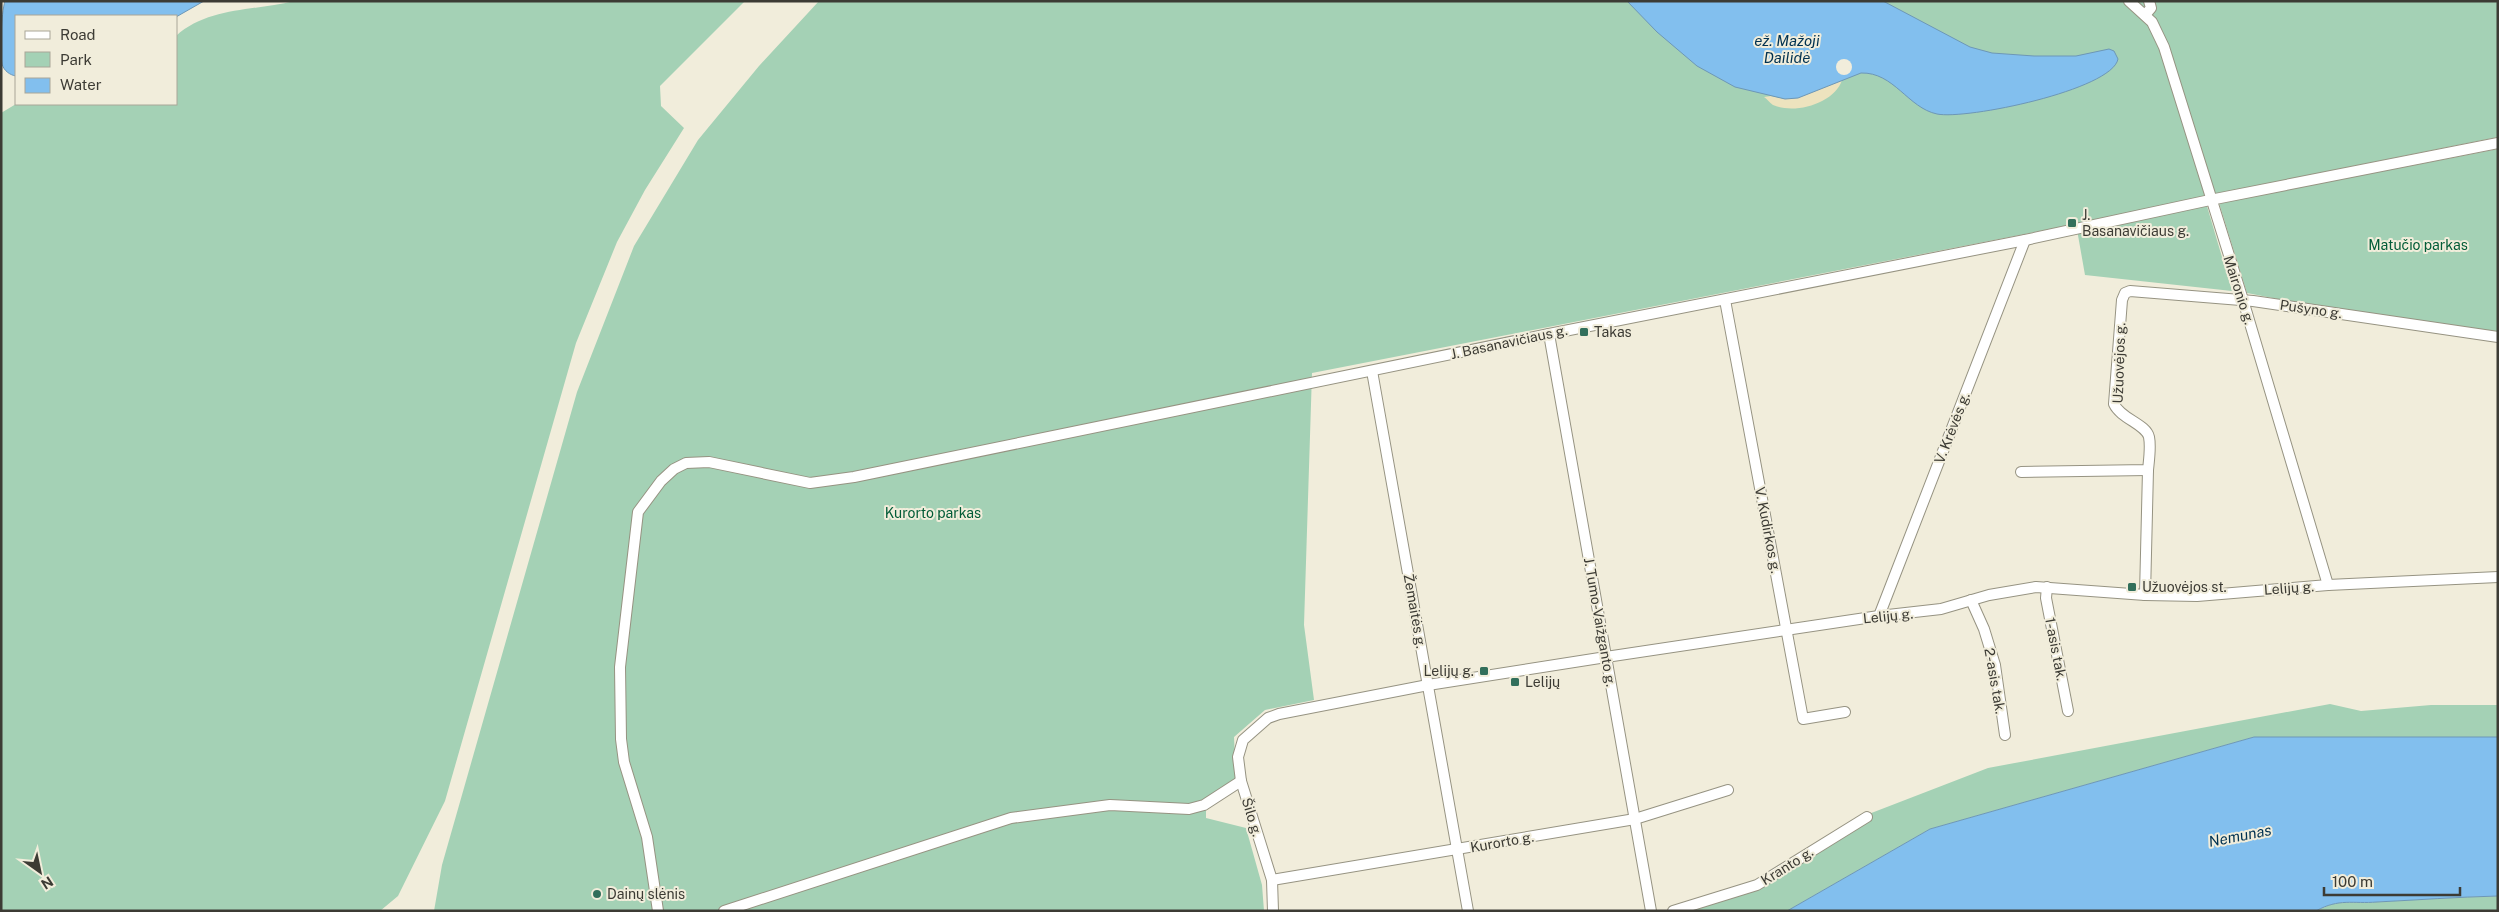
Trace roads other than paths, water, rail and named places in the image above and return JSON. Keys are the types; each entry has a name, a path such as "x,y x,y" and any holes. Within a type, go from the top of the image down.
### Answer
{"street":[{"name":"Maironio g.","path":"2129,1 2152,22 2164,47 2210,200 2243,300 2328,585"},
{"path":"2145,15 2151,8 2149,1"},
{"name":"J. Basanavičiaus g.","path":"658,911 647,836 624,762 621,739 620,667 638,512 661,481 674,469 686,463 710,462 810,483 854,477 1549,334 2025,240 2210,200 2498,143"},
{"name":"V. Krėvės g.","path":"1879,616 2025,240"},
{"name":"Pušyno g.","path":"2124,294 2130,291 2243,300 2498,337"},
{"name":"Užuovėjos g.","path":"2124,294 2114,404 2122,415 2145,430 2149,436 2148,470"},
{"name":"V. Kudirkos g.","path":"1725,300 1803,719 1845,712"},
{"name":"J. Tumo-Vaižganto g.","path":"1549,334 1651,911"},
{"name":"Žemaitės g.","path":"1372,371 1468,911"},
{"path":"2021,472 2148,470 2145,595"},
{"name":"Lelijų g.","path":"1256,728 1268,718 1279,714 1428,685 1879,616 1941,609 1971,600 2036,586 2145,595 2197,596 2328,585 2498,577"},
{"name":"1-asis tak.","path":"2047,587 2046,598 2068,711"},
{"name":"2-asis tak.","path":"1971,600 1984,630 1995,665 2004,735"},
{"name":"Šilo g.","path":"1256,728 1243,740 1238,757 1241,781 1272,880 1273,911"},
{"path":"724,911 1011,818 1110,805 1188,810 1204,805 1241,781"},
{"name":"Kurorto g.","path":"1272,880 1635,819 1728,790"},
{"name":"Kranto g.","path":"1673,911 1757,885 1867,817"}],"water":[{"path":"5,1 204,1 178,16 15,15 15,76 4,69 2,64 1,33"},
{"name":"ež. Mažoji Dailidė","path":"1627,1 1883,1 1970,47 1992,53 2076,56 2109,49 2114,51 2118,59 2110,71 2091,82 2066,92 2005,107 1953,115 1937,114 1927,110 1883,78 1873,74 1861,73 1798,98 1785,99 1735,87 1697,66 1657,32"},
{"name":"Nemunas","path":"2254,737 2498,737 2498,896 2346,902 2332,904 2316,911 1787,911 1930,829"}],"place":[{"name":"J. Basanavičiaus g.","path":"2072,223"},
{"name":"Takas","path":"1584,332"},
{"name":"Užuovėjos st.","path":"2132,587"},
{"name":"Lelijų g.","path":"1484,671"},
{"name":"Lelijų","path":"1515,682"},
{"name":"Dainų slėnis","path":"597,894"}],"park label":[{"name":"Matučio parkas","path":"2418,245"},
{"name":"Kurorto parkas","path":"933,513"}]}
